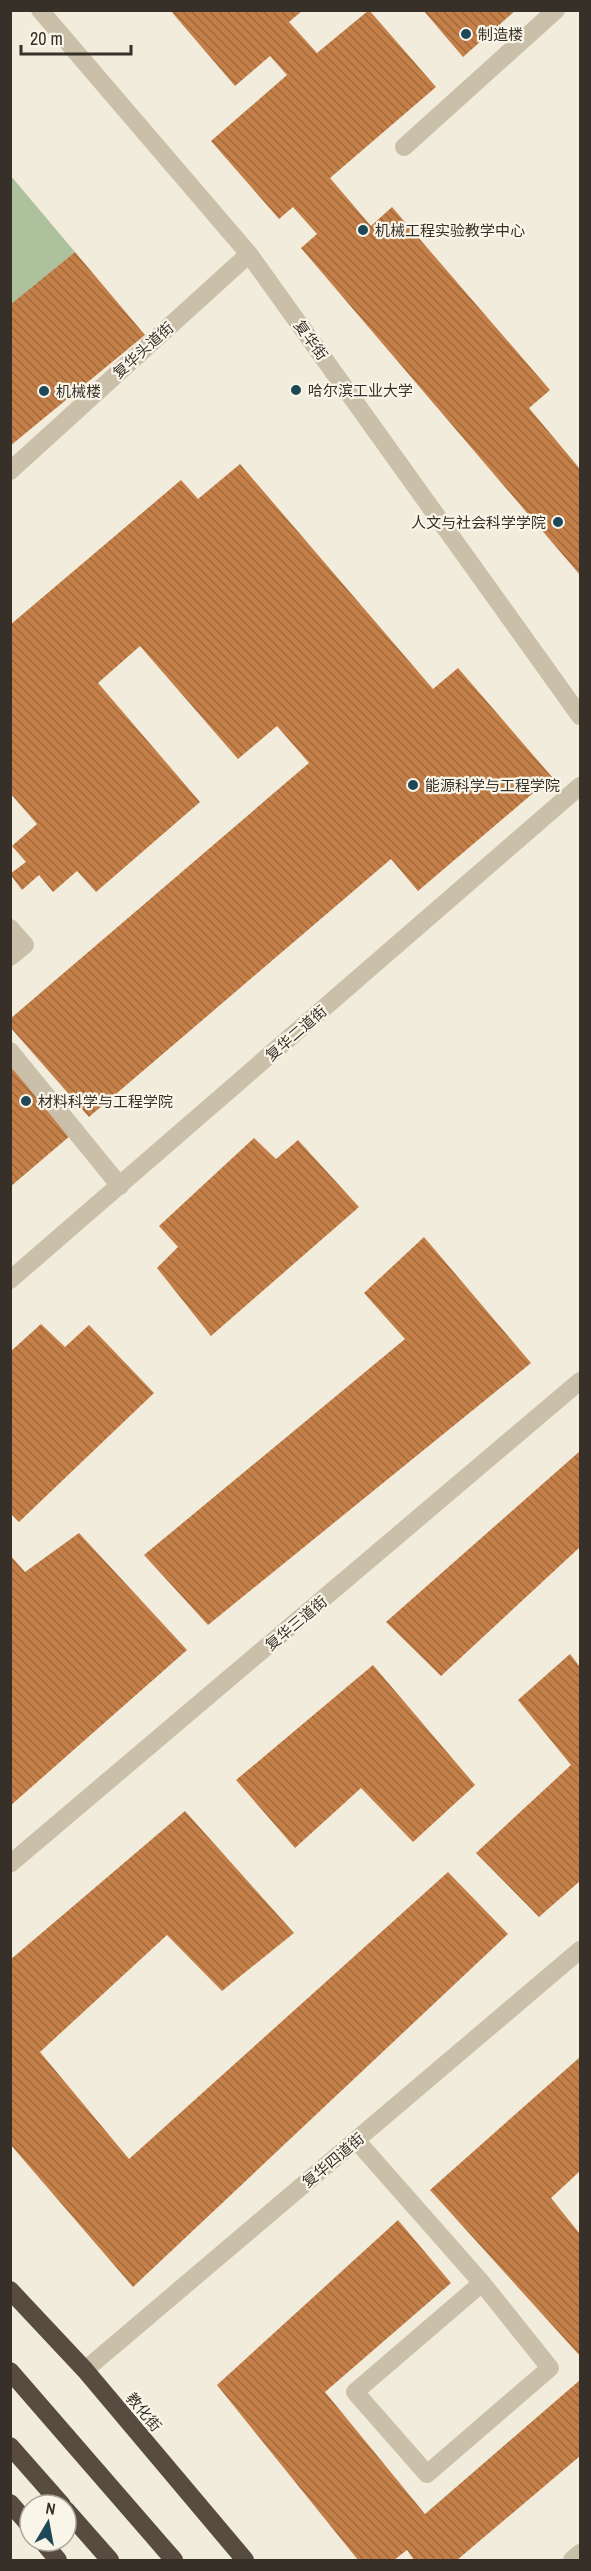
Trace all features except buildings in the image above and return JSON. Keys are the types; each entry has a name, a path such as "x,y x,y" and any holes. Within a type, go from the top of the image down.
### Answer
{"highway":[{"name":"教化街","path":"10,2290 85,2370 245,2560"},
{"path":"10,2371 174,2560"},
{"path":"10,2445 52,2493"},
{"path":"78,2524 110,2560"}],"street":[{"name":"复华街","path":"40,10 249,254 580,716"},
{"path":"404,147 556,10"},
{"name":"复华头道街","path":"10,471 249,254"},
{"name":"复华二道街","path":"10,1280 580,786"},
{"path":"10,928 25,945 10,957"},
{"path":"10,1051 120,1186"},
{"name":"复华三道街","path":"10,1864 580,1382"},
{"name":"复华四道街","path":"85,2370 580,1950"},
{"path":"356,2140 482,2283 550,2368 427,2474 355,2392 482,2283"},
{"path":"572,2560 580,2553"}],"green space":[{"path":"10,175 75,252 11,305 10,305"}],"place":[{"name":"制造楼","path":"466,34"},
{"name":"机械工程实验教学中心","path":"363,230"},
{"name":"哈尔滨工业大学","path":"296,390"},
{"name":"机械楼","path":"44,391"},
{"name":"人文与社会科学学院","path":"558,522"},
{"name":"能源科学与工程学院","path":"413,785"},
{"name":"材料科学与工程学院","path":"26,1101"}]}
